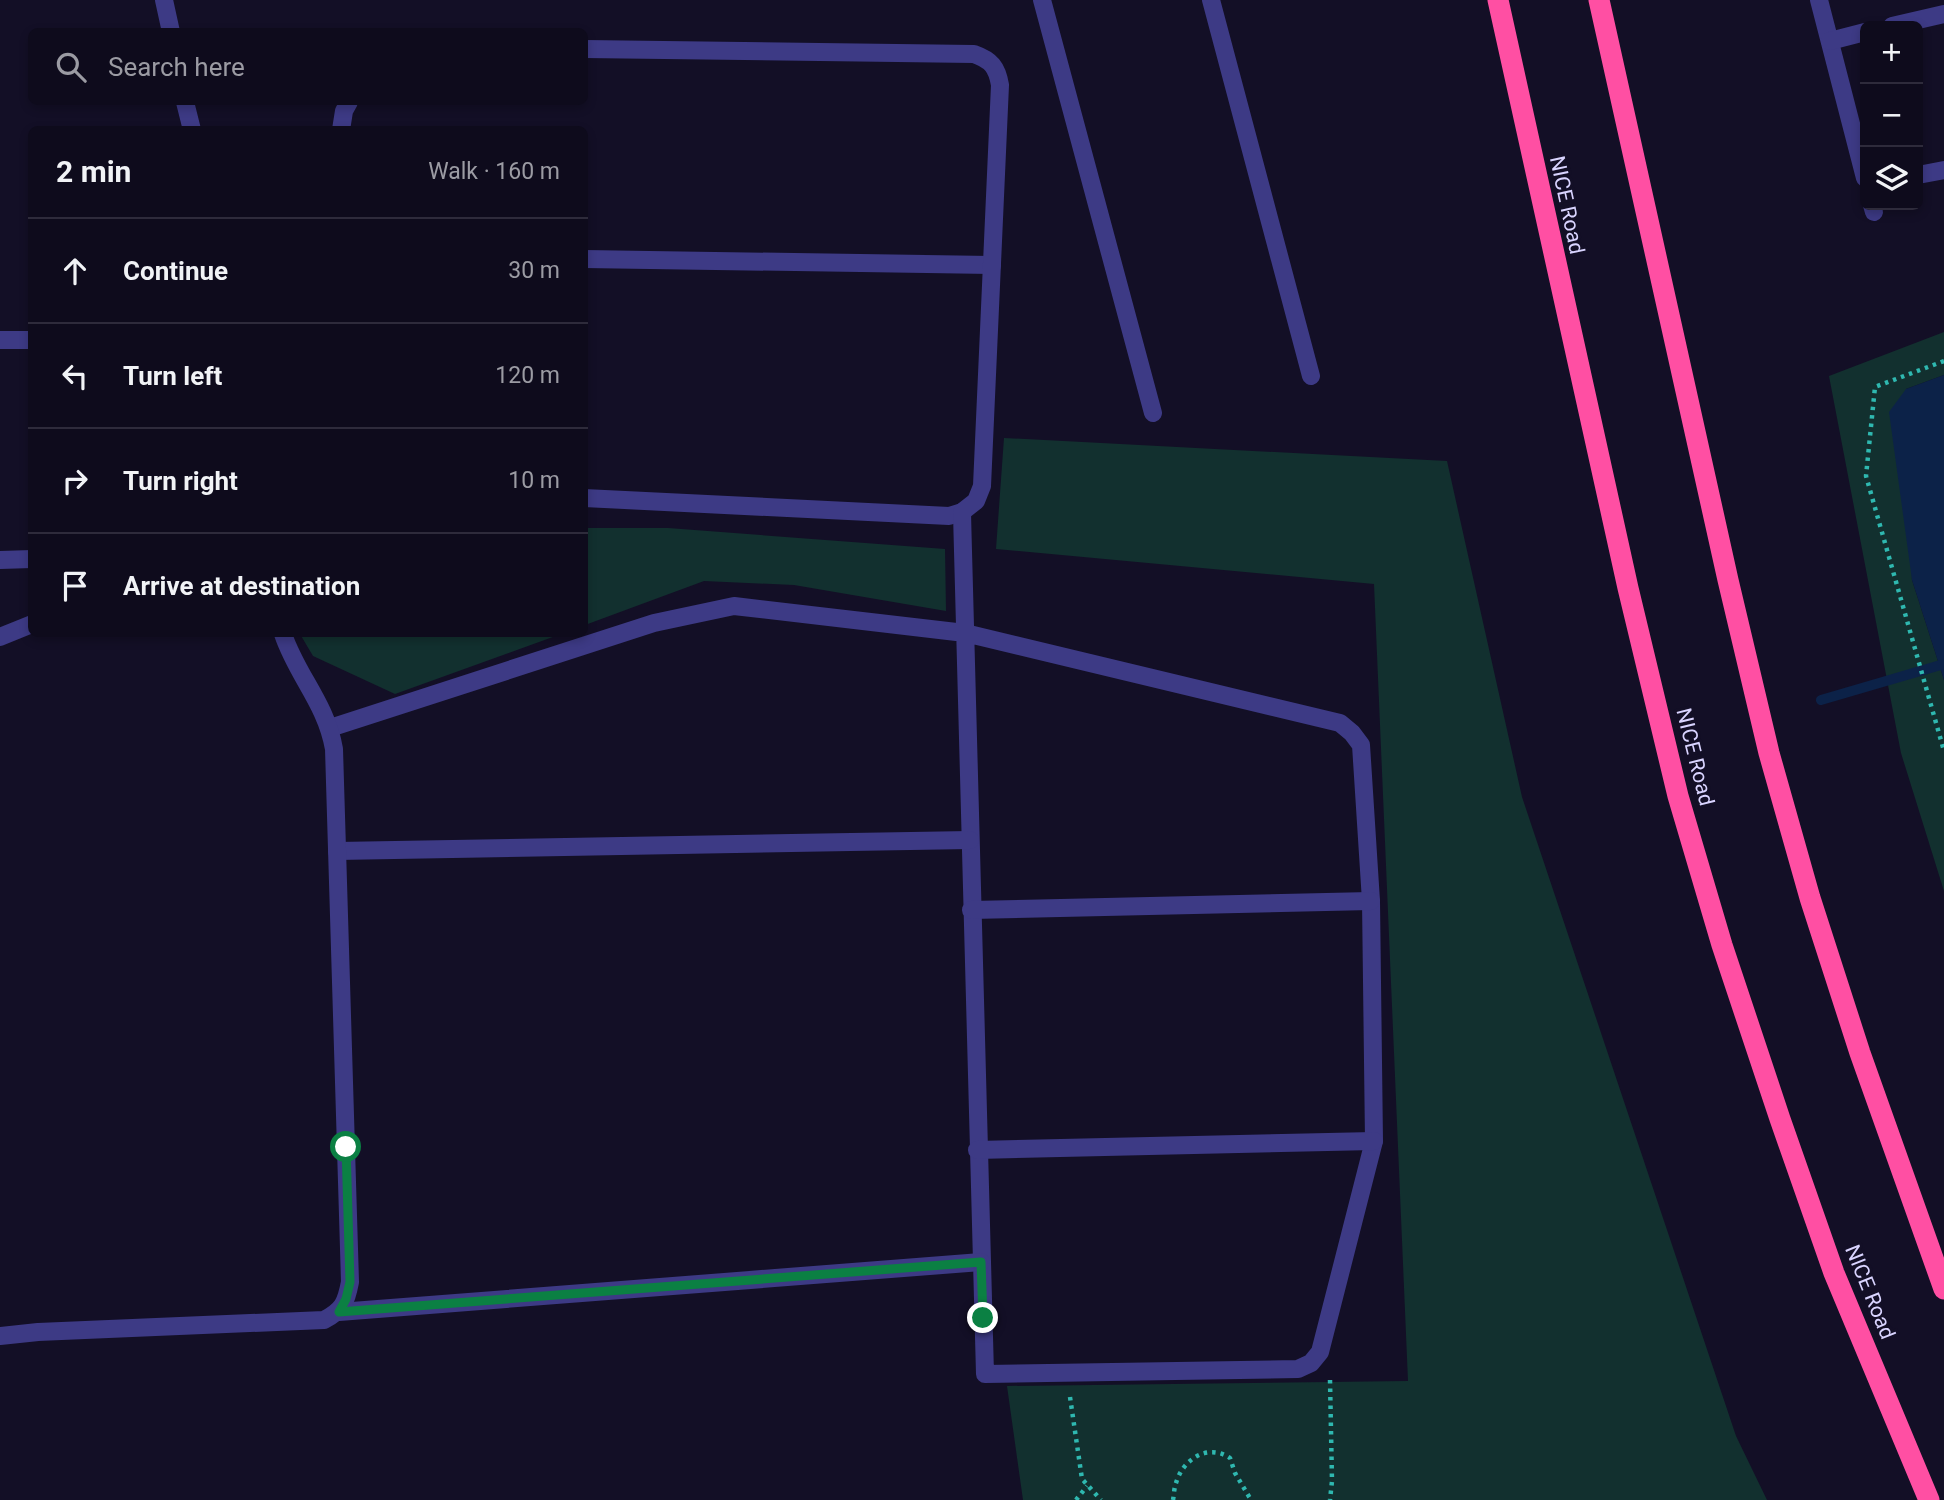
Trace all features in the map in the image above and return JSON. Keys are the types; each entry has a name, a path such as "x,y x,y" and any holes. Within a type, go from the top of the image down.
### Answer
{"highway":[{"name":"NICE Road","path":"1498,0 1625,575 1678,796 1730,970 1830,1260 1930,1500"},
{"path":"1599,0 1724,566 1769,753 1810,898 1860,1053 1944,1289"}],"street":[{"path":"164,0 170,28"},
{"path":"1042,0 1153,413"},
{"path":"1211,0 1311,376"},
{"path":"1819,0 1860,158"},
{"path":"1914,21 1944,14"},
{"path":"1830,41 1860,34"},
{"path":"588,49 974,54 989,59 997,71 1000,85 982,486 975,501 962,512 948,516 588,498"},
{"path":"186,105 191,126"},
{"path":"342,126 347,105"},
{"path":"1923,174 1944,170"},
{"path":"588,258 992,265"},
{"path":"0,341 28,340"},
{"path":"330,728 654,624 734,606 965,633 1340,723 1361,745 1371,901 1374,1141 1320,1352 1311,1363 1298,1369 985,1374 977,1150 971,910 970,840 965,633 962,512"},
{"path":"0,560 28,559"},
{"path":"0,637 28,626"},
{"path":"284,637 330,728 334,749 350,1282 339,1312"},
{"path":"337,851 970,840"},
{"path":"971,910 1371,901"},
{"path":"977,1150 1374,1141"},
{"path":"0,1336 38,1332 324,1320 339,1312 981,1262"}],"path":[{"path":"1944,362 1875,387 1866,476 1944,751"},
{"path":"1067,1372 1082,1479 1101,1500"},
{"path":"1330,1374 1330,1500"},
{"path":"1173,1500 1176,1483 1188,1463 1196,1456 1215,1452 1230,1458 1235,1473 1251,1500"},
{"path":"1076,1500 1087,1486"}],"green space":[{"path":"1944,332 1944,375 1906,389 1912,580 1944,680 1944,891 1901,753 1829,376"},
{"path":"1004,438 1447,461 1522,797 1736,1436 1767,1500 1023,1500 1007,1386 1408,1381 1374,584 996,549"},
{"path":"588,528 668,528 945,549 946,611 794,585 704,581 588,624"},
{"path":"302,637 553,637 395,694 313,656"}],"water":[{"path":"1944,375 1944,680 1912,580 1889,412 1906,389"}],"waterway":[{"path":"1821,700 1944,664"}],"route":[{"path":"346,1147 350,1282 339,1312 981,1262 983,1318"}]}
